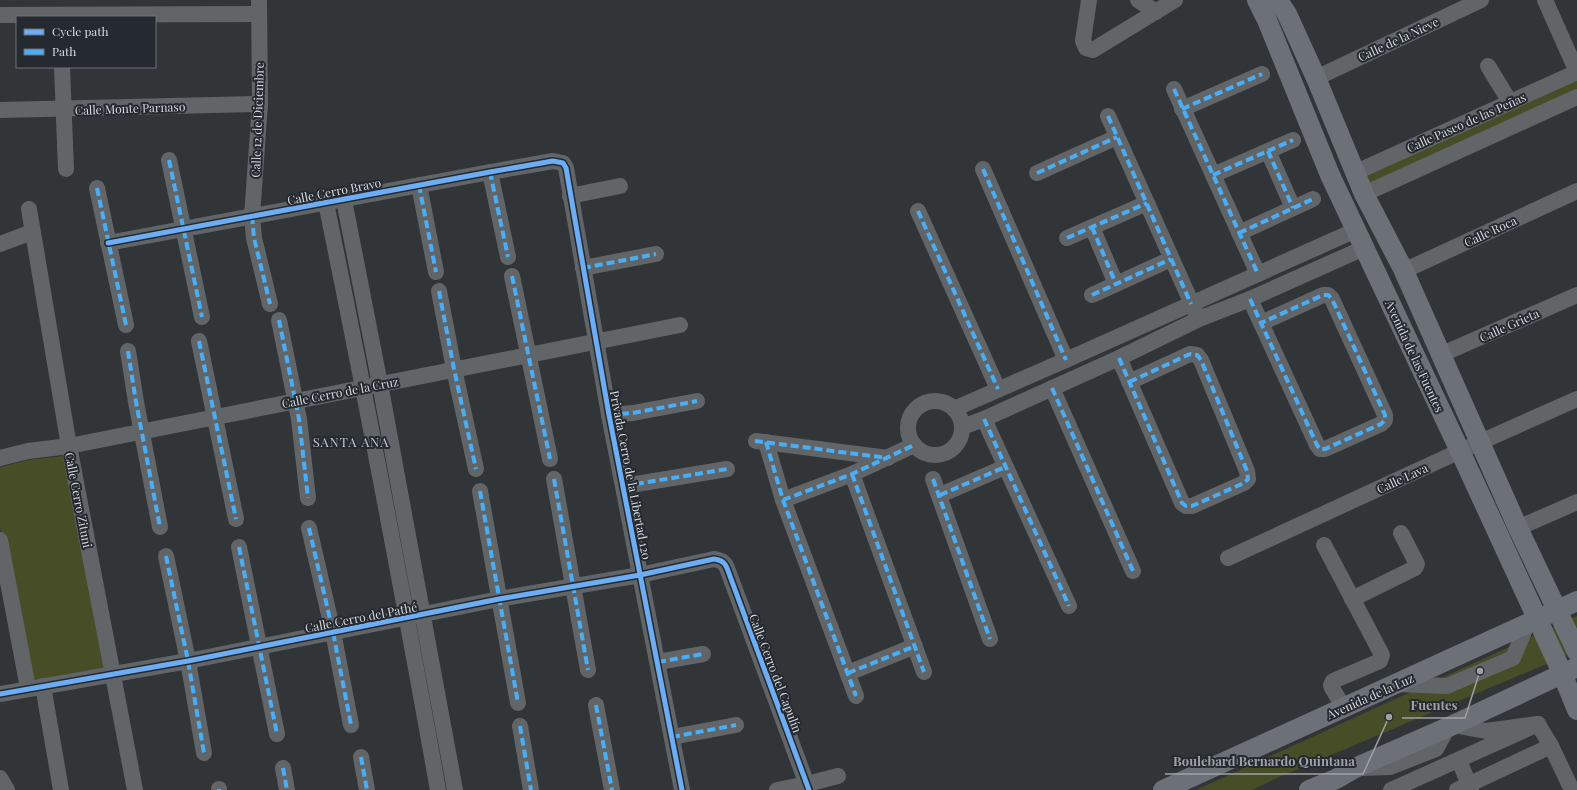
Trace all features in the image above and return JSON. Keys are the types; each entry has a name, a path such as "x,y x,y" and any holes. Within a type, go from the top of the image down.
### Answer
{"main road":[{"name":"Avenida de las Fuentes","path":"1257,0 1330,175 1460,451 1532,620 1570,671 1577,710"},
{"name":"Avenida de las Fuentes","path":"1278,0 1287,14 1316,78 1354,173 1403,269 1518,528 1577,652"},
{"name":"Avenida de la Luz","path":"1163,790 1397,684 1556,609 1577,601"},
{"path":"1309,790 1333,784 1355,768 1570,671"}],"street":[{"path":"1089,0 1083,42 1086,48 1093,50 1175,0"},
{"path":"1138,0 1156,12"},
{"name":"Calle de la Nieve","path":"1316,78 1481,0"},
{"path":"1544,0 1577,72"},
{"path":"0,15 58,10 259,7"},
{"name":"Calle 12 de Diciembre","path":"259,7 260,104 252,216 254,238 270,304"},
{"path":"1488,66 1510,102"},
{"path":"62,68 66,169"},
{"name":"Calle Paseo de las Peñas","path":"1354,173 1577,72"},
{"path":"1182,109 1262,74"},
{"path":"1174,89 1258,274"},
{"name":"Calle Paseo de las Peñas","path":"1364,194 1577,97"},
{"name":"Calle Monte Parnaso","path":"0,110 64,110 260,104"},
{"path":"1108,116 1199,320"},
{"path":"1037,173 1118,138"},
{"path":"1213,175 1293,140"},
{"path":"1268,151 1293,208"},
{"path":"169,160 202,317"},
{"name":"Calle Cerro Bravo","path":"108,243 490,172 553,161 563,163"},
{"name":"Privada Cerro de la Libertad 120","path":"563,163 566,168 609,415 682,790"},
{"path":"983,168 1066,360"},
{"path":"490,172 508,257"},
{"path":"419,185 436,272"},
{"path":"570,196 620,186"},
{"path":"97,188 126,325"},
{"name":"Calle Roca","path":"1403,269 1412,267 1577,191"},
{"path":"1239,233 1313,199"},
{"path":"344,200 380,384 415,616 438,790"},
{"path":"326,203 363,387 455,790"},
{"path":"1067,238 1147,204"},
{"name":"Calle Cerro Zituni","path":"29,209 69,446 135,790"},
{"path":"918,211 998,389"},
{"path":"1092,227 1116,284"},
{"path":"0,244 32,232"},
{"path":"954,409 1258,274 1360,239"},
{"path":"962,427 984,419 1199,320 1250,299 1360,239"},
{"path":"583,268 656,254"},
{"path":"1092,295 1171,259"},
{"path":"512,276 550,459"},
{"path":"439,291 476,469"},
{"path":"1250,299 1261,323 1317,445 1320,449 1325,449 1381,424 1385,420 1385,415 1339,314 1332,299 1328,295 1323,295 1261,323"},
{"name":"Calle Grieta","path":"1440,355 1577,295"},
{"path":"279,320 299,419 308,498"},
{"name":"Calle Cerro de la Cruz","path":"0,458 69,446 680,325"},
{"path":"199,341 236,519"},
{"path":"128,351 160,528"},
{"path":"1119,358 1129,382 1182,503 1186,506 1192,506 1244,483 1248,479 1244,464 1201,360 1197,355 1190,354 1129,382"},
{"path":"1052,388 1133,571"},
{"name":"Calle Lava","path":"1228,558 1577,399"},
{"path":"609,415 633,413 697,401"},
{"path":"936,402 946,404 954,409 960,417 962,427 960,437 955,446 946,453 936,455 925,454 914,445 910,439 908,428 910,418 917,408 926,403 936,402"},
{"path":"984,419 1069,606"},
{"path":"856,696 760,441 888,458"},
{"path":"783,500 852,474 914,445"},
{"path":"940,495 1005,467"},
{"path":"624,486 727,469"},
{"path":"852,474 924,672"},
{"path":"554,479 588,670"},
{"path":"933,479 990,638"},
{"path":"480,491 518,703"},
{"path":"1518,528 1577,502"},
{"path":"309,528 333,632 351,725"},
{"path":"1352,598 1415,568 1417,564 1401,533"},
{"path":"0,540 61,790"},
{"path":"1324,545 1382,655 1380,661 1333,682 1331,685 1332,688 1344,708"},
{"path":"239,547 277,734"},
{"path":"166,556 188,660 204,753"},
{"name":"Calle Cerro del Pathé","path":"0,694 260,647 499,599 640,575 714,559 724,563"},
{"name":"Calle Cerro del Capulín","path":"724,563 808,787"},
{"path":"848,673 915,646"},
{"path":"658,662 702,654"},
{"path":"596,705 612,790"},
{"path":"1450,726 1486,731 1538,724"},
{"path":"1538,724 1551,746 1572,790"},
{"path":"1391,790 1538,724"},
{"path":"672,737 736,725"},
{"path":"520,726 531,790"},
{"path":"1459,760 1466,788 1551,746"},
{"path":"361,757 368,790"},
{"path":"283,768 287,790"},
{"path":"777,790 808,787 838,776"},
{"path":"0,778 6,790"}],"green space":[{"path":"1577,73 1577,96 1368,188 1362,173"},
{"path":"64,456 108,668 50,679 31,680 17,621 0,528 0,467 28,460"},
{"path":"1577,616 1577,651 1277,778 1252,790 1196,790"}],"marked path":[{"path":"1182,109 1262,74"},
{"path":"1174,89 1258,274"},
{"path":"1108,116 1191,304"},
{"path":"1037,173 1117,137"},
{"path":"1213,175 1293,140"},
{"path":"1268,151 1293,208"},
{"path":"169,160 202,317"},
{"path":"983,169 1066,360"},
{"path":"490,172 508,257"},
{"path":"419,185 436,272"},
{"path":"97,188 126,325"},
{"path":"1239,233 1313,199"},
{"path":"1067,238 1147,203"},
{"path":"918,211 998,389"},
{"path":"252,216 254,238 270,304"},
{"path":"1092,227 1116,284"},
{"path":"583,268 656,254"},
{"path":"1092,295 1171,259"},
{"path":"512,276 550,459"},
{"path":"439,291 476,469"},
{"path":"1250,299 1317,445 1320,449 1325,449 1381,424 1385,420 1385,415 1332,299 1328,295 1323,295 1261,323"},
{"path":"279,320 299,419 308,498"},
{"path":"199,341 236,519"},
{"path":"128,351 136,402 160,527"},
{"path":"1119,358 1182,503 1186,506 1192,506 1244,483 1248,479 1247,471 1201,360 1197,355 1190,354 1129,382"},
{"path":"1052,388 1133,571"},
{"path":"609,415 633,413 697,401"},
{"path":"984,419 1069,606"},
{"path":"755,441 888,458"},
{"path":"766,442 783,500 856,696"},
{"path":"783,500 852,474 914,445"},
{"path":"940,495 1005,467"},
{"path":"624,486 727,469"},
{"path":"852,474 924,672"},
{"path":"554,479 588,670"},
{"path":"933,479 990,639"},
{"path":"480,491 518,703"},
{"path":"309,528 333,632 351,725"},
{"path":"239,547 277,734"},
{"path":"166,556 188,661 204,753"},
{"path":"848,673 915,646"},
{"path":"658,662 703,654"},
{"path":"596,705 612,790"},
{"path":"672,737 736,725"},
{"path":"520,726 531,790"},
{"path":"361,757 367,790"},
{"path":"283,768 287,790"}],"cycle path":[{"path":"108,243 490,172 553,161 563,163 566,168 609,415 682,790"},
{"path":"0,694 188,661 499,599 640,575 714,559 722,561 727,568 809,790"}],"place":[{"name":"Fuentes","path":"1480,671"},
{"name":"Boulebard Bernardo Quintana","path":"1389,717"}],"district":[{"name":"SANTA ANA","path":"351,441"}]}
